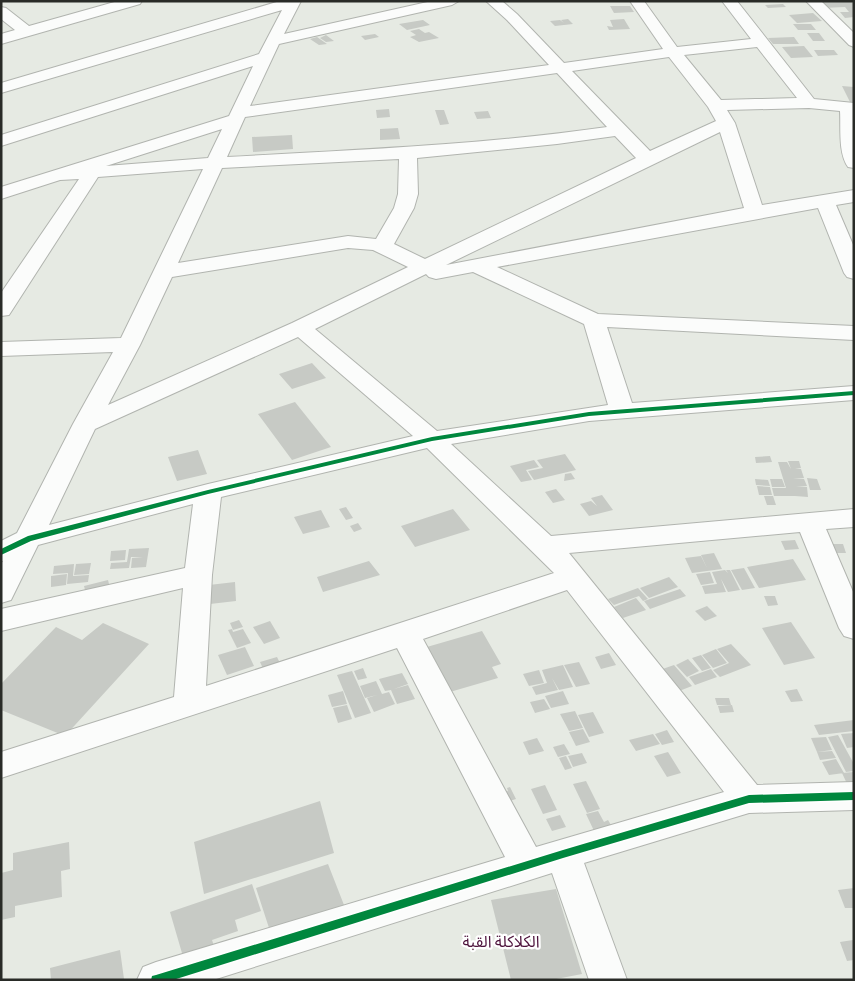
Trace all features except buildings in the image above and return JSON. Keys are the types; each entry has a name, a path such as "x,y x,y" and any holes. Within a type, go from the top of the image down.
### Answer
{"street":[{"path":"1,39 135,1"},
{"path":"1,141 269,49 410,5 452,1"},
{"path":"494,2 518,1"},
{"path":"637,1 673,52 716,105 726,123 755,212"},
{"path":"729,1 809,103"},
{"path":"813,1 853,41"},
{"path":"1,594 85,424 129,345 269,49 294,2"},
{"path":"1,88 294,2"},
{"path":"494,2 512,17 558,68 647,160"},
{"path":"1,11 26,32"},
{"path":"1,193 237,116 558,68 763,42"},
{"path":"716,105 809,103 851,107 853,155"},
{"path":"85,424 300,328 726,123"},
{"path":"57,175 215,163 408,154 557,139 619,130"},
{"path":"383,245 404,208 408,194 408,154"},
{"path":"1,310 92,173"},
{"path":"400,280 755,212 854,196"},
{"path":"825,200 854,273"},
{"path":"163,272 348,242 383,245 425,268"},
{"path":"475,266 594,320 854,333"},
{"path":"594,320 622,411"},
{"path":"300,328 432,439 546,546 573,577 749,800"},
{"path":"1,350 129,345"},
{"path":"1,552 28,539 208,492 432,439 589,414 854,393"},
{"path":"189,704 198,574 208,492"},
{"path":"546,546 854,518"},
{"path":"809,522 854,628"},
{"path":"1,620 198,574"},
{"path":"1,765 405,634 573,577"},
{"path":"405,634 527,865"},
{"path":"156,980 563,854 749,800 854,796"},
{"path":"563,854 608,980"}],"cycle path":[{"path":"1,552 28,539 208,492 432,439 589,414 854,393"},
{"path":"156,980 563,854 749,799 854,796"}],"district":[{"name":"الكلاكلة القبة","path":"501,941"}]}
